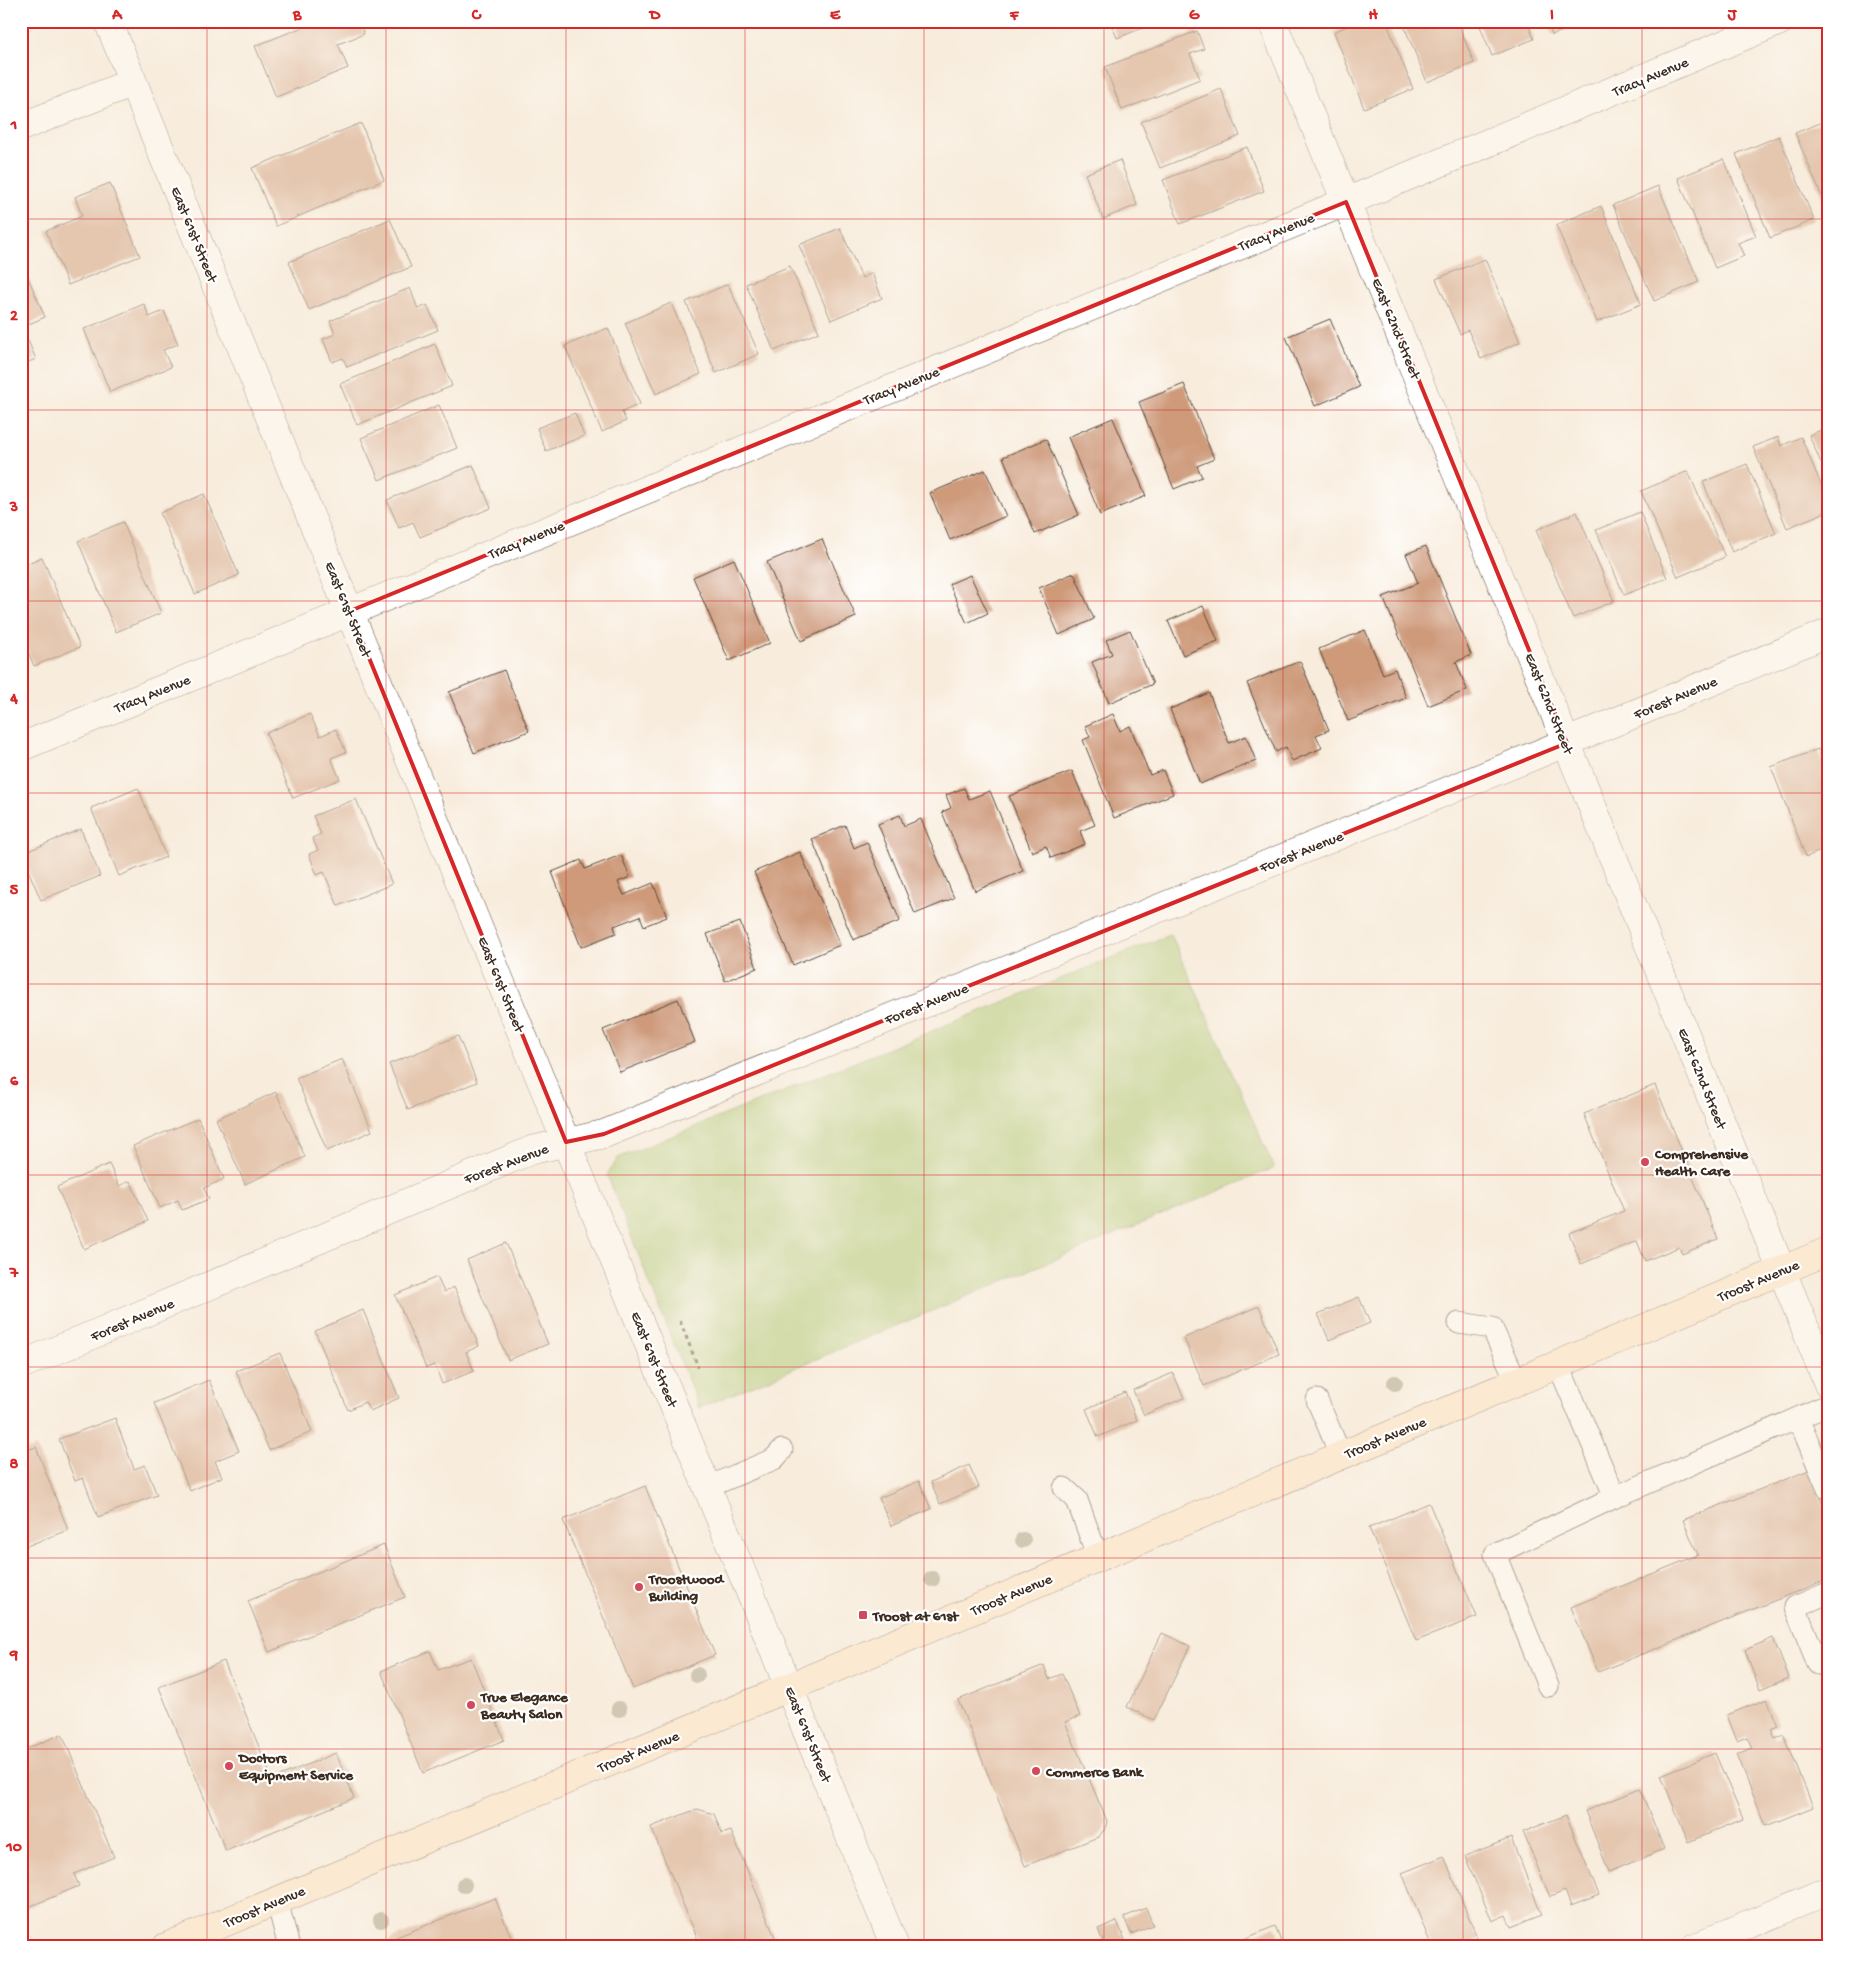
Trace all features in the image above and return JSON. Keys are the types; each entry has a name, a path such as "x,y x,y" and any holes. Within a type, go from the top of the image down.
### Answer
{"main road":[{"name":"Troost Avenue","path":"166,1947 1828,1251"}],"street":[{"name":"East 61st Street","path":"108,21 895,1947"},
{"name":"East 62nd Street","path":"1272,21 1828,1384"},
{"name":"Tracy Avenue","path":"21,747 1346,202 1780,21"},
{"path":"21,127 132,82"},
{"name":"Forest Avenue","path":"21,1365 532,1150 604,1134 1567,743 1828,633"},
{"path":"1695,1947 1828,1891"}],"lane":[{"path":"1459,1324 1492,1328 1517,1382"},
{"path":"1558,1364 1615,1497"},
{"path":"1317,1400 1341,1456"},
{"path":"1548,1686 1495,1554 1615,1497 1828,1405"},
{"path":"1798,1418 1828,1489"},
{"path":"708,1487 774,1459 782,1450"},
{"path":"1064,1488 1077,1500 1098,1558"},
{"path":"1818,1664 1795,1607 1828,1593"},
{"path":"277,1901 289,1947"}],"path":[{"path":"680,1321 701,1374"}],"highlighted area":[{"path":"1346,202 1567,743 604,1134 566,1142 350,611"}],"green space":[{"path":"1171,934 1274,1168 699,1408 607,1175 618,1158"}],"building":[{"path":"318,21 359,21 364,34 338,44 348,68 276,97 255,46"},
{"path":"1110,21 1161,21 1117,38"},
{"path":"1358,21 1386,21 1413,89 1364,108 1334,32"},
{"path":"1402,21 1457,21 1474,63 1427,82"},
{"path":"1478,21 1527,21 1534,39 1492,56"},
{"path":"1547,21 1588,21 1552,35"},
{"path":"1197,31 1204,49 1190,54 1200,79 1122,110 1105,67"},
{"path":"1221,89 1240,136 1160,168 1141,122"},
{"path":"1828,120 1828,211 1795,133"},
{"path":"361,123 384,180 276,226 252,168"},
{"path":"1779,136 1814,220 1770,238 1736,154"},
{"path":"1247,147 1264,191 1180,224 1163,180"},
{"path":"1724,159 1756,236 1738,243 1744,256 1715,268 1678,178"},
{"path":"1120,160 1137,205 1103,219 1085,174"},
{"path":"110,183 140,256 68,285 46,231 82,216 75,197"},
{"path":"1658,186 1699,282 1654,301 1613,205"},
{"path":"1601,206 1641,304 1597,322 1556,225"},
{"path":"390,219 411,267 309,310 289,262"},
{"path":"840,228 862,278 872,273 882,298 831,320 799,245"},
{"path":"1485,259 1520,342 1481,359 1468,330 1460,334 1436,279"},
{"path":"21,261 45,317 22,327 36,359 21,365"},
{"path":"790,266 819,332 774,351 746,284"},
{"path":"728,284 759,354 716,373 686,302"},
{"path":"410,288 418,309 427,305 438,330 347,367 343,358 332,362 323,339 335,334 330,321"},
{"path":"671,303 701,374 656,394 625,323"},
{"path":"144,304 149,317 164,311 178,344 163,350 171,367 110,392 84,329"},
{"path":"1330,319 1359,387 1315,406 1286,337"},
{"path":"608,328 640,404 622,412 626,421 602,432 565,346"},
{"path":"435,344 452,386 357,425 340,384"},
{"path":"1184,384 1214,459 1197,466 1202,477 1174,489 1139,402"},
{"path":"439,405 457,448 379,480 361,438"},
{"path":"575,413 584,436 546,451 537,428"},
{"path":"1113,418 1146,496 1100,515 1068,437"},
{"path":"1828,427 1828,479 1809,435"},
{"path":"1778,437 1781,446 1801,437 1828,501 1828,511 1787,528 1753,447"},
{"path":"1046,439 1079,515 1035,534 1003,457"},
{"path":"1747,464 1776,533 1732,552 1703,482"},
{"path":"473,465 491,508 420,537 413,522 399,528 387,500"},
{"path":"985,470 1006,516 950,540 930,493"},
{"path":"1688,471 1725,557 1678,577 1641,491"},
{"path":"204,494 239,575 195,594 160,513"},
{"path":"1577,512 1614,601 1573,618 1536,530"},
{"path":"1640,512 1667,578 1624,595 1596,530"},
{"path":"123,522 161,613 116,632 78,541"},
{"path":"822,539 856,617 801,641 767,562"},
{"path":"1426,546 1471,655 1456,662 1467,690 1428,706 1383,597 1418,583 1406,554"},
{"path":"42,557 80,647 34,666 21,635 21,566"},
{"path":"734,559 770,643 729,661 693,577"},
{"path":"1074,573 1094,619 1059,635 1039,588"},
{"path":"970,575 988,613 967,623 949,584"},
{"path":"1203,606 1218,641 1183,655 1168,621"},
{"path":"1130,630 1153,684 1109,703 1092,662 1112,654 1106,640"},
{"path":"1365,630 1383,674 1395,669 1406,698 1348,721 1319,649"},
{"path":"1300,661 1329,730 1316,735 1322,748 1292,761 1286,747 1276,752 1247,683"},
{"path":"504,670 529,731 474,753 449,692"},
{"path":"1209,693 1229,743 1246,736 1256,761 1200,784 1170,709"},
{"path":"310,714 320,736 336,729 346,752 331,758 340,779 293,798 266,733"},
{"path":"1113,714 1120,731 1130,726 1150,775 1163,770 1173,794 1114,818 1083,740 1090,737 1085,726"},
{"path":"1818,749 1828,774 1828,848 1806,857 1771,767"},
{"path":"1072,771 1095,825 1080,831 1085,844 1051,858 1046,846 1032,852 1009,796"},
{"path":"138,788 166,857 119,876 91,808"},
{"path":"964,788 969,799 990,791 1023,871 975,891 942,812 951,808 946,795"},
{"path":"356,799 392,884 338,906 324,872 317,875 309,854 318,850 312,838 321,834 313,816"},
{"path":"900,815 904,826 921,819 954,898 915,914 878,824"},
{"path":"845,825 854,848 867,842 900,921 853,940 812,839"},
{"path":"81,829 100,876 41,900 21,854"},
{"path":"800,852 840,945 793,965 754,872"},
{"path":"621,855 630,877 618,882 624,895 653,883 667,917 644,926 640,916 614,926 616,933 581,947 552,872 581,860 585,869"},
{"path":"740,922 757,968 725,981 707,934"},
{"path":"678,999 695,1042 620,1072 603,1030"},
{"path":"458,1036 477,1082 408,1110 389,1064"},
{"path":"342,1059 372,1131 327,1151 296,1078"},
{"name":"Comprehensive Health Care","path":"1655,1085 1718,1239 1682,1254 1679,1247 1645,1261 1637,1241 1581,1264 1569,1233 1624,1211 1584,1114"},
{"path":"276,1092 305,1157 245,1184 216,1119"},
{"path":"198,1118 224,1179 204,1188 209,1199 182,1210 178,1200 160,1208 133,1146"},
{"path":"109,1164 119,1186 130,1181 148,1221 84,1249 57,1187"},
{"path":"506,1243 548,1344 508,1360 467,1260"},
{"path":"437,1277 444,1292 454,1287 479,1346 466,1352 474,1371 442,1384 435,1365 426,1368 395,1295"},
{"path":"1359,1297 1370,1323 1329,1340 1318,1314"},
{"path":"1259,1306 1279,1354 1204,1386 1184,1338"},
{"path":"363,1310 399,1398 370,1411 365,1402 348,1410 315,1331"},
{"path":"280,1353 312,1432 269,1450 236,1371"},
{"path":"1173,1373 1184,1398 1144,1415 1133,1390"},
{"path":"209,1380 239,1451 215,1461 222,1477 190,1491 154,1403"},
{"path":"1125,1392 1137,1420 1098,1437 1086,1409"},
{"path":"115,1418 134,1469 145,1465 157,1495 98,1517 83,1478 75,1481 59,1439"},
{"path":"36,1447 68,1530 24,1547 21,1541 21,1452"},
{"path":"969,1465 979,1487 940,1504 931,1482"},
{"path":"1809,1470 1828,1518 1828,1579 1598,1672 1571,1607 1698,1555 1683,1520"},
{"path":"919,1481 931,1509 891,1526 879,1498"},
{"name":"Troostwood Building","path":"645,1486 715,1655 633,1689 563,1520"},
{"path":"1429,1503 1477,1617 1416,1641 1369,1528"},
{"path":"384,1545 405,1597 269,1652 248,1601"},
{"path":"1162,1633 1190,1646 1154,1720 1127,1707"},
{"path":"1773,1638 1789,1678 1760,1690 1745,1650"},
{"path":"430,1651 438,1670 471,1658 504,1740 423,1773 381,1671"},
{"name":"Doctors Equipment Service","path":"224,1661 272,1779 336,1753 354,1798 226,1851 159,1687"},
{"name":"Commerce Bank","path":"1044,1665 1049,1679 1062,1674 1080,1716 1065,1722 1107,1821 1105,1829 1098,1837 1025,1866 958,1700"},
{"path":"1767,1699 1778,1726 1771,1729 1775,1739 1784,1735 1813,1807 1766,1826 1737,1754 1752,1748 1747,1737 1737,1741 1727,1715"},
{"path":"62,1734 114,1857 74,1874 79,1886 24,1909 21,1901 21,1751"},
{"path":"1715,1753 1743,1819 1688,1842 1661,1775"},
{"path":"1640,1789 1664,1849 1609,1872 1585,1811"},
{"path":"697,1809 714,1814 722,1834 731,1831 779,1947 701,1947 651,1827"},
{"path":"1566,1815 1599,1895 1571,1906 1565,1891 1550,1897 1523,1832"},
{"path":"1511,1838 1542,1915 1511,1927 1506,1915 1492,1921 1465,1856"},
{"path":"1444,1856 1478,1940 1462,1947 1432,1947 1402,1873"},
{"path":"495,1898 515,1947 374,1947 394,1938"},
{"path":"1146,1908 1153,1925 1131,1934 1124,1917"},
{"path":"1117,1921 1125,1940 1105,1947 1098,1929"},
{"path":"1275,1926 1283,1947 1233,1947 1232,1944"}],"place":[{"name":"Comprehensive Health Care","path":"1645,1162"},
{"name":"Troostwood Building","path":"639,1587"},
{"name":"Troost at 61st","path":"863,1615"},
{"name":"True Elegance Beauty Salon","path":"471,1705"},
{"name":"Doctors Equipment Service","path":"229,1766"},
{"name":"Commerce Bank","path":"1036,1771"}]}
